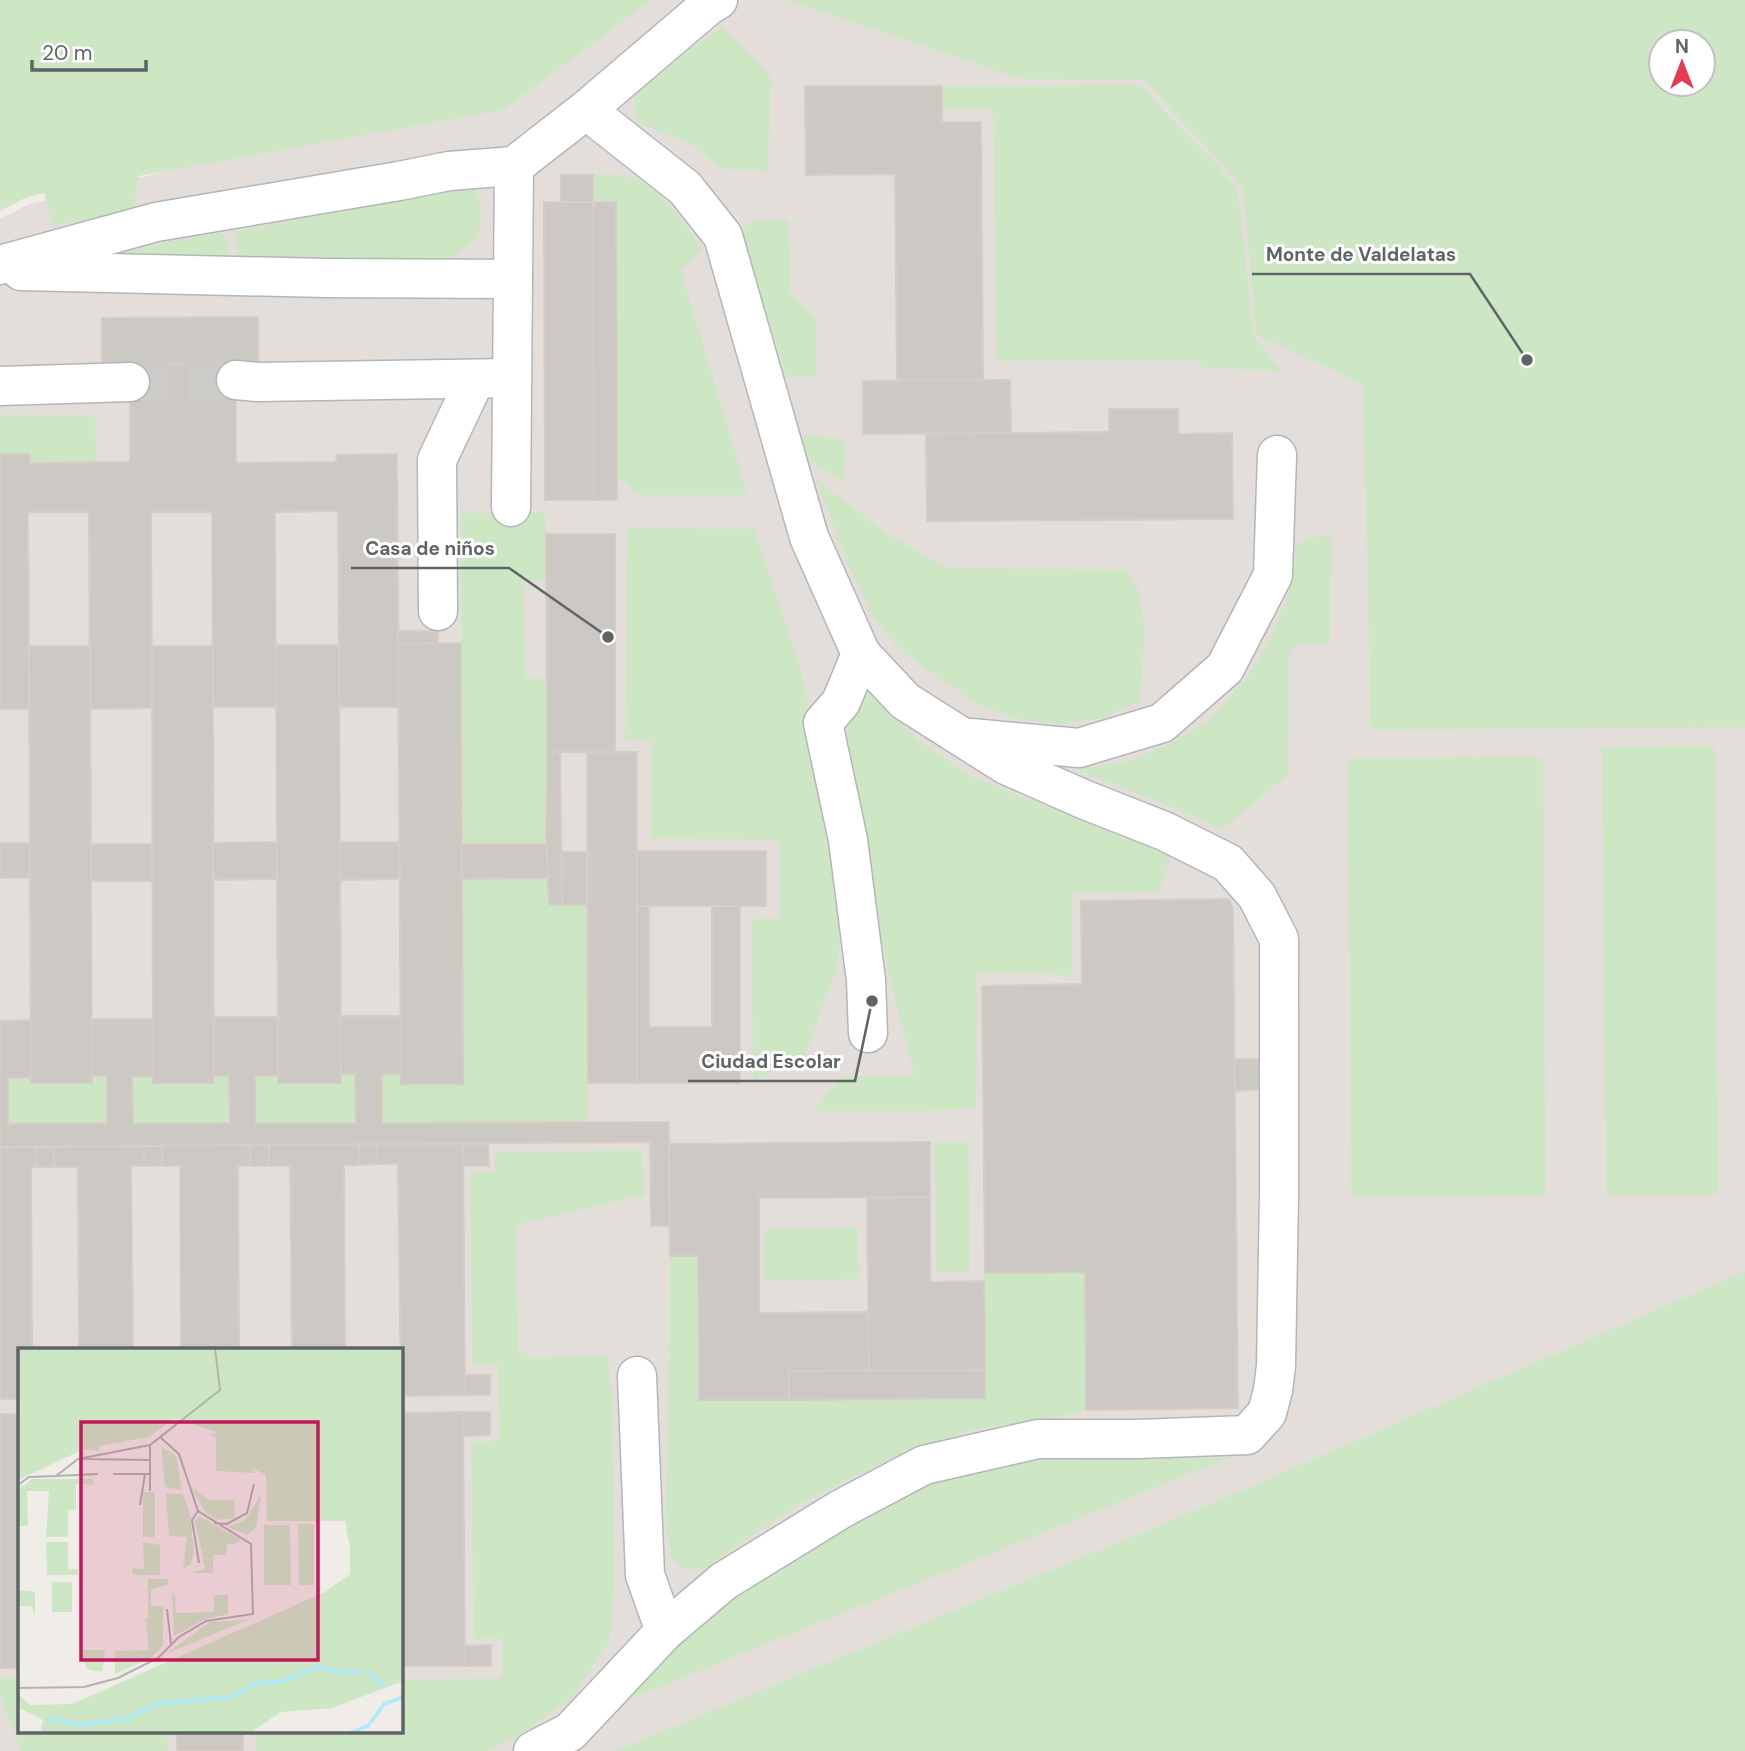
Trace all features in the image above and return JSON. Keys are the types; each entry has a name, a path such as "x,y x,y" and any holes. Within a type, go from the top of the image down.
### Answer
{"lane":[{"path":"0,265 156,222 449,171 514,166 718,0"},
{"path":"533,1751 570,1732 665,1631 724,1581 841,1508 924,1465 1038,1439 1247,1435 1267,1413 1273,1390 1276,1352 1279,939 1257,896 1228,863 1164,831 1006,765 905,701 861,654 809,537 723,236 685,188 586,110"},
{"path":"511,507 493,379 513,279 514,166"},
{"path":"0,271 513,279"},
{"path":"236,380 493,379"},
{"path":"438,611 437,460 493,379"},
{"path":"0,386 130,382"},
{"path":"962,737 1079,748 1162,723 1225,668 1273,575 1277,455"},
{"path":"861,654 841,702 823,723 848,840 866,980 868,1033"},
{"path":"638,1376 645,1575 665,1631"}],"shaded area":[{"path":"642,0 807,0 1152,71 1247,185 1367,382 1745,724 1745,1276 642,1751 0,1751 0,219 27,205 216,159"}],"green space":[{"path":"0,0 652,0 503,110 139,176 132,214 52,225 44,193 27,197 0,211"},
{"path":"787,0 1745,0 1745,727 1371,730 1363,385 1256,334 1243,187 1144,80 1021,79"},
{"path":"721,26 771,76 768,171 723,169 690,144 637,122 634,93"},
{"path":"1140,85 1237,187 1254,336 1282,371 1202,368 1200,361 997,361 993,110 942,110 942,86"},
{"path":"612,174 634,178 654,190 681,219 702,249 681,270 748,495 643,495 618,477 616,203 593,202 593,175"},
{"path":"474,185 481,206 479,236 450,259 241,260 235,246 238,231"},
{"path":"789,220 790,293 817,319 816,377 787,377 739,234 749,223"},
{"path":"222,232 228,246 227,259 85,261 172,241"},
{"path":"0,415 95,416 96,463 30,463 29,454 0,454"},
{"path":"803,436 844,438 845,483 805,457"},
{"path":"816,479 887,534 949,568 1126,570 1137,586 1145,629 1140,701 1100,719 1058,724 1015,719 975,702 924,668 896,645 874,618 846,560"},
{"path":"545,512 547,580 523,581 525,678 547,679 546,844 462,844 461,513"},
{"path":"627,528 754,529 802,673 842,895 838,964 806,1054 753,1081 752,919 780,918 780,840 651,838 651,741 625,739"},
{"path":"1331,536 1330,645 1296,645 1289,654 1288,775 1222,830 1179,810 1074,769 1124,763 1168,745 1208,721 1249,675 1272,635 1288,595 1296,546 1306,538"},
{"path":"869,691 918,740 973,777 1171,856 1159,892 1073,893 1072,975 977,973 976,1108 813,1111 842,1076 915,1076 889,978 843,724"},
{"path":"1715,746 1718,1195 1606,1195 1602,747"},
{"path":"1543,757 1546,1196 1351,1197 1348,758"},
{"path":"548,878 549,904 587,905 587,1122 382,1123 382,1074 401,1074 401,1084 463,1083 462,879"},
{"path":"341,1074 355,1074 356,1123 255,1123 255,1076 278,1076 279,1083 340,1083"},
{"path":"92,1076 107,1076 107,1123 8,1124 8,1078 31,1078 31,1083 91,1083"},
{"path":"153,1076 154,1083 214,1083 214,1076 229,1076 230,1123 133,1124 132,1077"},
{"path":"935,1142 969,1142 970,1272 936,1272"},
{"path":"642,1150 644,1195 516,1225 518,1350 532,1358 608,1355 613,1414 614,1586 610,1640 572,1698 518,1736 486,1751 256,1751 255,1734 402,1734 402,1680 502,1678 502,1638 474,1639 471,1442 499,1441 498,1365 472,1365 470,1173 495,1172 495,1152"},
{"path":"858,1228 859,1279 765,1281 764,1229"},
{"path":"670,1256 698,1256 699,1400 985,1398 985,1273 1085,1272 1086,1410 967,1431 898,1455 802,1503 707,1568 685,1570 672,1558 665,1525"},
{"path":"1745,1271 1745,1751 615,1751 1220,1500"},
{"path":"1229,1458 620,1703 679,1639 772,1567 950,1473 1025,1461"},
{"path":"0,1678 18,1678 18,1734 167,1734 168,1751 21,1751 0,1695"}],"building":[{"path":"805,86 942,86 942,122 981,122 983,380 897,381 895,174 806,175"},
{"path":"561,175 593,175 593,202 561,202"},
{"path":"544,202 593,202 594,500 545,500"},
{"path":"593,202 616,202 617,500 594,500"},
{"path":"258,317 258,364 102,364 102,318"},
{"path":"236,364 236,463 337,462 336,455 397,454 399,707 339,707 338,511 275,512 276,707 213,707 212,512 151,512 152,708 90,709 89,512 28,512 29,709 0,709 0,454 30,454 30,463 130,462 130,365"},
{"path":"1010,380 1011,433 863,434 863,381"},
{"path":"1109,409 1178,409 1178,434 1232,433 1233,519 927,521 926,434 1109,432"},
{"path":"546,534 615,534 615,752 547,752"},
{"path":"398,631 438,631 438,643 398,644"},
{"path":"461,643 463,1084 401,1084 398,644"},
{"path":"276,645 339,645 341,1083 278,1083"},
{"path":"29,646 90,646 92,1083 31,1083"},
{"path":"152,646 213,646 214,1083 153,1083"},
{"path":"547,752 560,752 562,905 549,904 546,844"},
{"path":"587,752 637,752 637,1083 588,1083"},
{"path":"277,842 277,879 213,880 213,843"},
{"path":"340,842 399,842 400,879 340,880"},
{"path":"0,843 30,843 30,878 0,878"},
{"path":"91,844 152,844 152,881 91,881"},
{"path":"462,844 546,844 548,878 462,879"},
{"path":"637,851 766,851 766,906 637,906"},
{"path":"562,852 587,852 587,905 562,905"},
{"path":"1229,899 1233,909 1238,1408 1086,1410 1085,1272 985,1273 982,986 1082,984 1081,901"},
{"path":"637,906 649,906 649,1027 712,1027 712,906 740,906 740,1083 637,1083"},
{"path":"340,1016 400,1016 401,1074 382,1074 382,1123 669,1122 670,1226 651,1226 650,1142 0,1147 0,1021 31,1020 31,1078 8,1078 8,1124 107,1123 107,1076 92,1076 92,1019 153,1019 153,1076 132,1077 133,1124 230,1123 229,1076 214,1076 214,1017 278,1017 278,1076 255,1076 255,1123 356,1123 355,1074 341,1074"},
{"path":"1234,1059 1265,1059 1264,1089 1235,1091"},
{"path":"930,1142 930,1197 759,1198 759,1313 868,1312 869,1371 789,1371 789,1400 699,1400 698,1256 670,1256 669,1144"},
{"path":"359,1144 359,1165 344,1165 345,1348 292,1348 290,1166 269,1166 269,1145"},
{"path":"359,1144 376,1144 377,1164 359,1165"},
{"path":"376,1144 463,1144 465,1395 402,1396 398,1164 377,1164"},
{"path":"463,1144 488,1144 489,1166 463,1166"},
{"path":"250,1145 250,1166 238,1166 239,1348 181,1348 180,1166 162,1166 162,1146"},
{"path":"250,1145 269,1145 269,1166 250,1166"},
{"path":"144,1146 144,1166 131,1166 133,1348 79,1348 78,1167 54,1167 54,1147"},
{"path":"144,1146 162,1146 162,1166 144,1166"},
{"path":"0,1147 36,1147 36,1167 31,1167 32,1348 18,1348 18,1399 0,1399"},
{"path":"36,1147 54,1147 54,1167 36,1167"},
{"path":"930,1197 930,1282 984,1281 985,1370 869,1371 867,1198"},
{"path":"985,1370 985,1398 789,1400 789,1371"},
{"path":"465,1375 490,1375 490,1395 465,1395"},
{"path":"463,1412 465,1666 402,1666 402,1413"},
{"path":"463,1412 490,1412 490,1435 463,1436"},
{"path":"0,1414 18,1414 18,1668 0,1668"},
{"path":"491,1645 491,1666 465,1666 464,1646"},
{"path":"177,1734 243,1734 243,1751 177,1751"}],"tunnel":[{"path":"130,382 236,380"}],"place":[{"name":"Monte de Valdelatas","path":"1527,360"},
{"name":"Casa de niños","path":"608,637"},
{"name":"Ciudad Escolar","path":"872,1001"}]}
